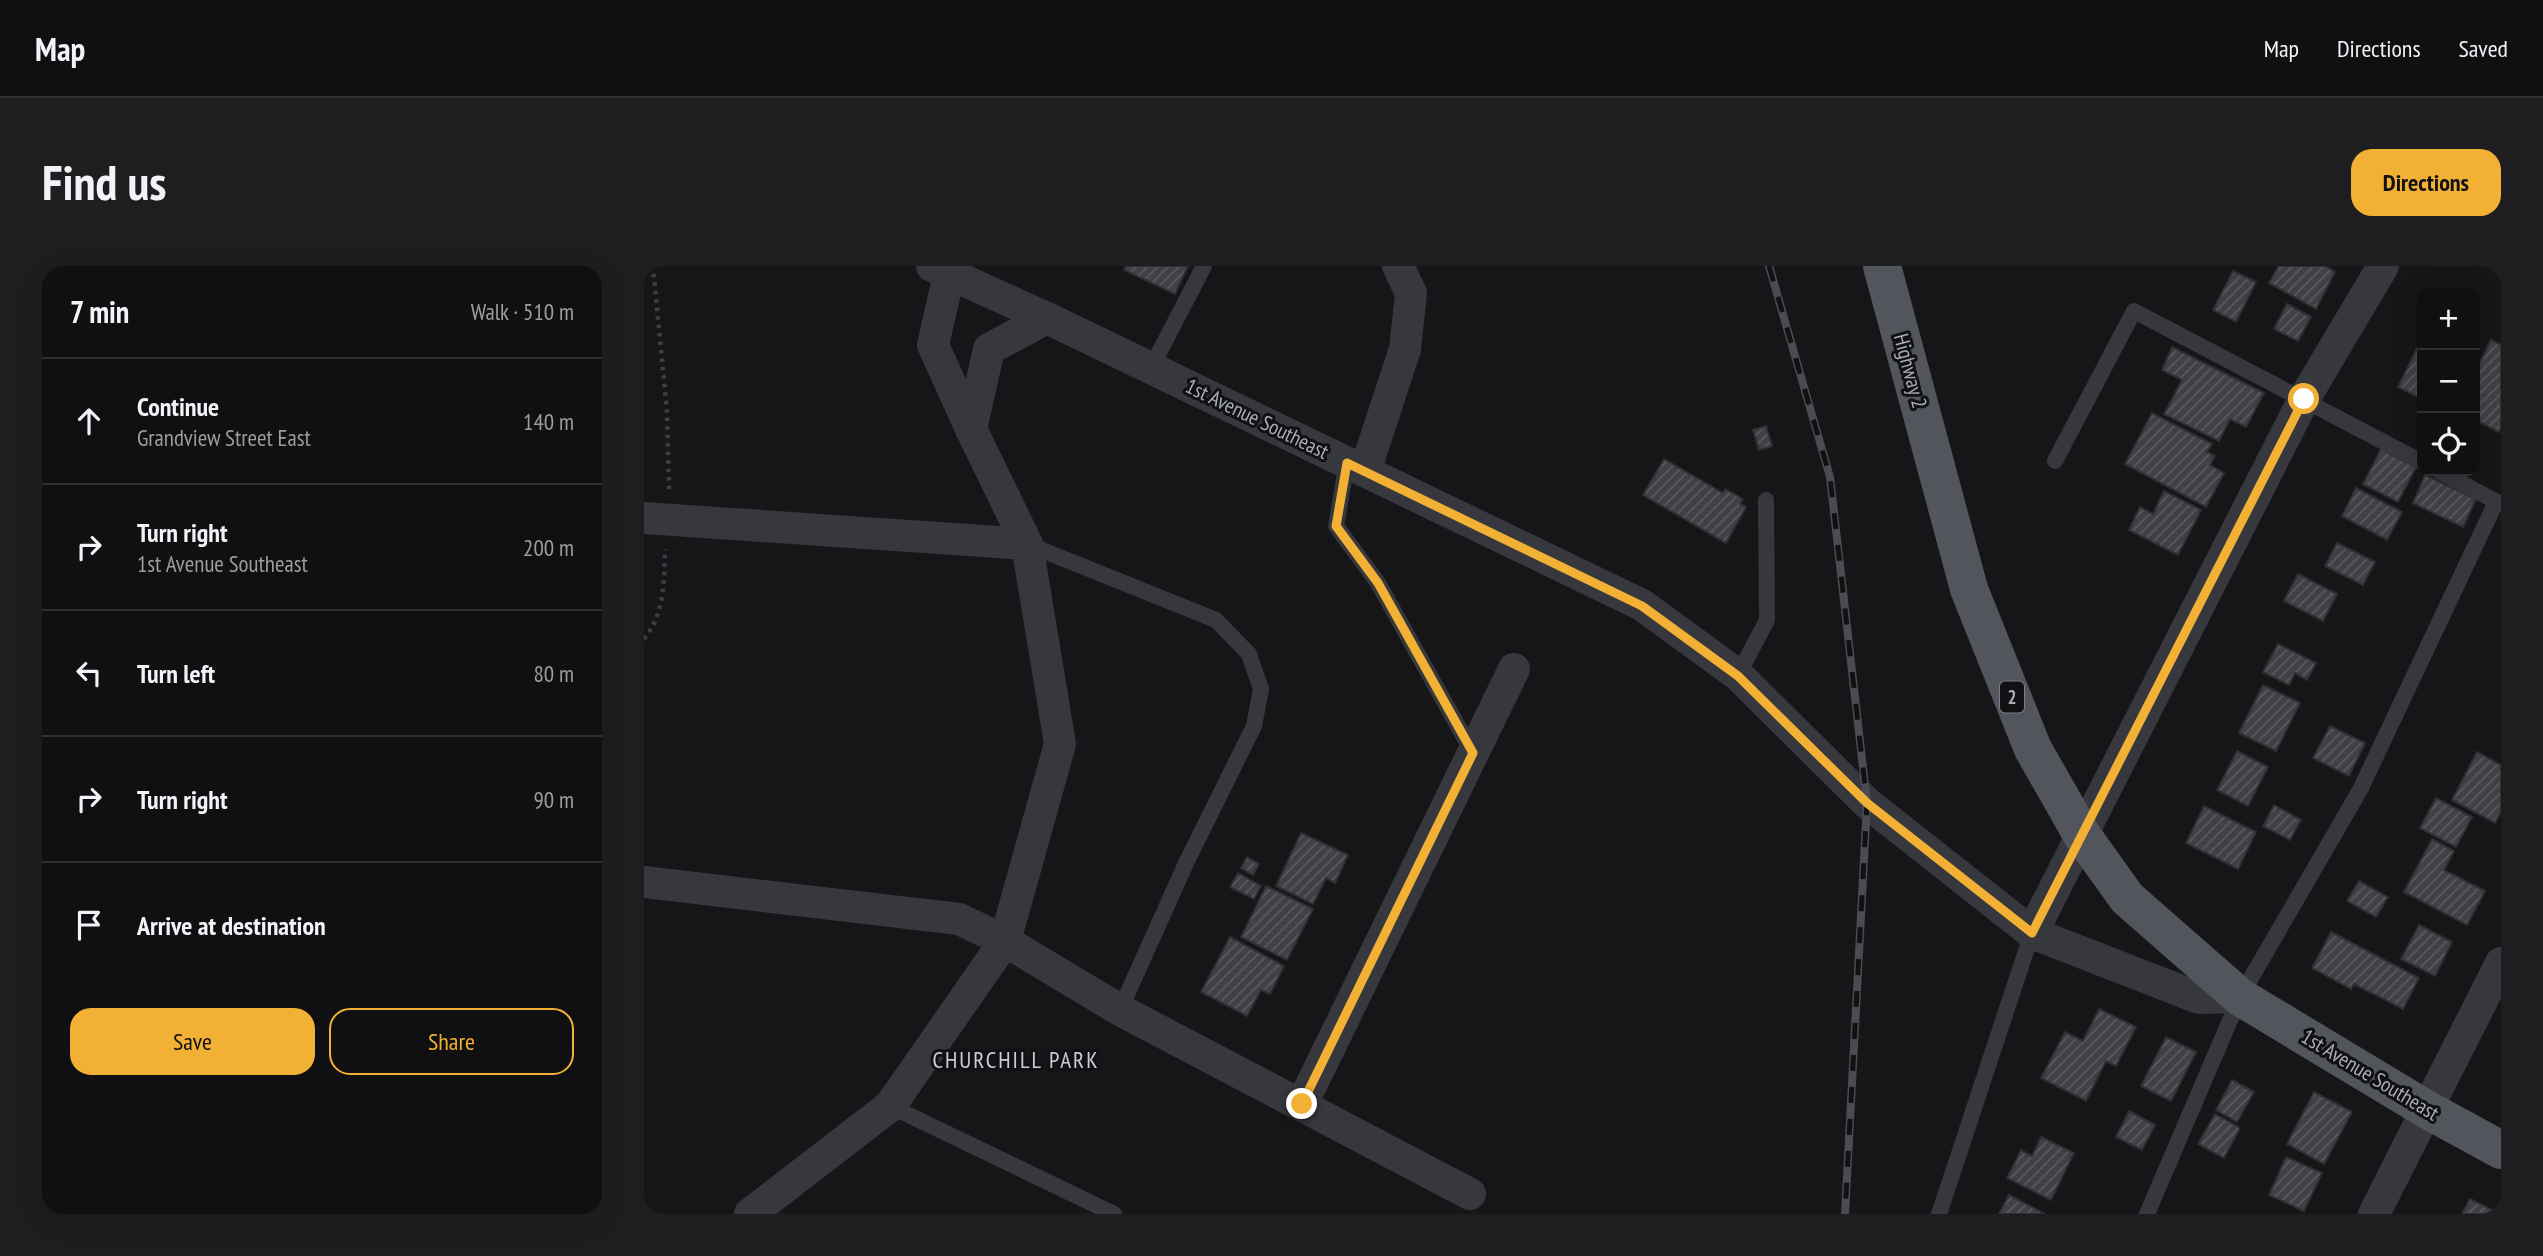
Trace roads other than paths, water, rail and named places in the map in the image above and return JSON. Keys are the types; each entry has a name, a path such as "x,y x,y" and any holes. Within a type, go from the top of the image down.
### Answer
{"main road":[{"name":"Highway 2","path":"1882,266 1938,477"},
{"name":"1st Avenue Southeast","path":"1938,477 1969,589 2033,749 2082,835 2127,898 2240,997 2426,1109 2501,1150"}],"street":[{"path":"1356,467 1405,349 1411,293 1398,266"},
{"path":"2032,933 2304,399 2383,266"},
{"name":"1st Avenue Southeast","path":"944,269 1642,606 1738,676 1867,803 2032,933 2199,998 2240,997"},
{"path":"750,1214 890,1106 1005,941 1060,744 1027,544 933,345 944,269"},
{"path":"971,429 989,349 1047,318"},
{"path":"655,519 1027,544"},
{"path":"1302,1104 1514,669"},
{"path":"644,882 960,919 1005,941 1120,1010 1302,1104 1471,1204"},
{"path":"2374,1214 2501,963"}],"lane":[{"path":"1151,368 1204,266"},
{"path":"2055,461 2134,311 2417,459"},
{"path":"1356,467 1336,526 1378,583 1473,753"},
{"path":"2147,1214 2240,997 2360,790 2499,503 2448,476"},
{"path":"1738,676 1766,620 1766,500"},
{"path":"1027,544 1216,620 1249,654 1261,689 1254,726 1187,861 1120,1010"},
{"path":"1939,1214 2032,933"},
{"path":"890,1106 1114,1214"}],"railway":[{"path":"1769,266 1830,477 1867,803 1845,1214"}],"district":[{"name":"CHURCHILL PARK","path":"1016,1060"}]}
